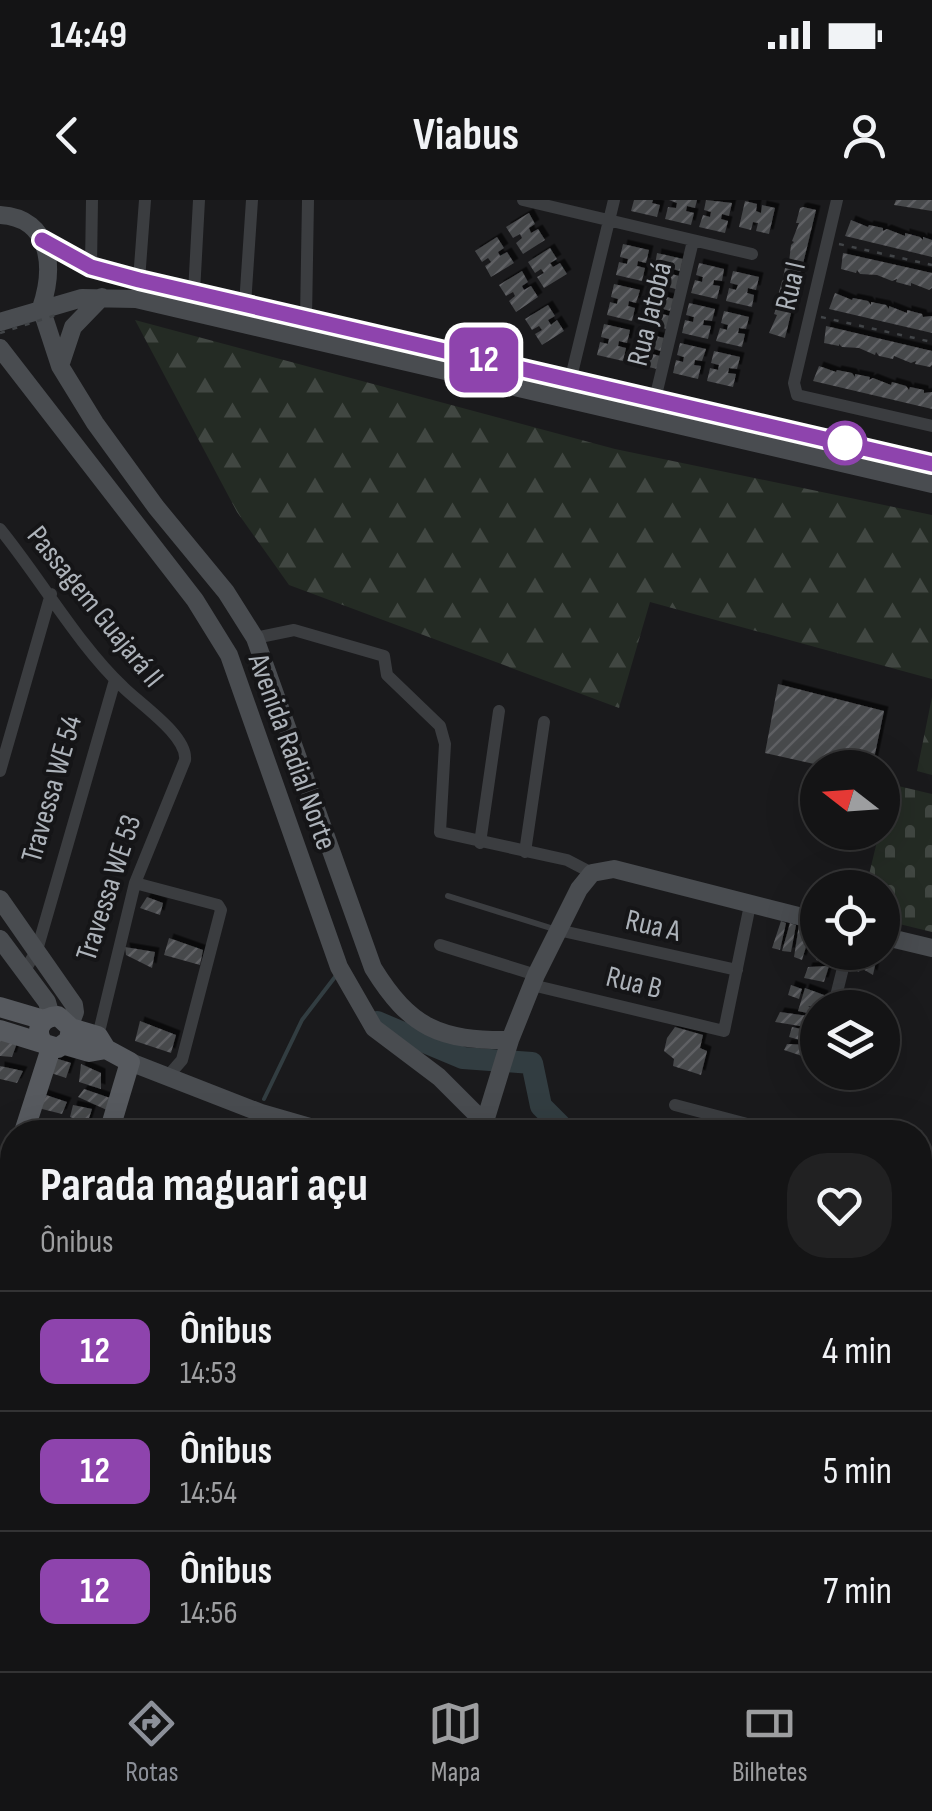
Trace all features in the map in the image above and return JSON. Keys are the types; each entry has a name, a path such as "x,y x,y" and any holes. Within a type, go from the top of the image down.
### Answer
{"main road":[{"path":"4,210 42,240 91,267 306,319 932,484"},
{"path":"42,240 49,255 50,272 43,311"},
{"path":"60,366 73,327 102,297"},
{"path":"0,322 102,297 136,300 569,389 654,399 932,464"},
{"name":"Avenida Radial Norte","path":"43,311 60,366 95,423 156,507 226,592 256,638 373,968 392,999 434,1030 509,1045"},
{"name":"Avenida Radial Norte","path":"0,348 195,600 229,655 339,968 364,1016 387,1041 438,1077 473,1120"},
{"path":"484,1120 534,980 578,889 592,873 614,869 800,917"},
{"path":"0,899 76,1012 56,1033 28,1120"},
{"path":"0,938 47,1002 56,1033"},
{"path":"900,940 932,948"},
{"path":"0,1007 89,1052 102,1042 130,1062 286,1120"},
{"path":"0,1030 56,1033"},
{"path":"113,1120 130,1062"}],"street":[{"path":"91,267 92,200"},
{"path":"139,280 145,200"},
{"path":"194,293 200,200"},
{"path":"245,305 252,200"},
{"path":"306,319 308,200"},
{"path":"523,200 752,254"},
{"path":"569,389 614,200"},
{"name":"Rua I","path":"837,200 794,384 797,395 932,426"},
{"name":"Rua Jatobá","path":"654,399 693,241"},
{"name":"Passagem Guajará II","path":"0,529 115,680 177,736 185,748 185,760"},
{"path":"0,771 51,594"},
{"path":"256,638 294,630 384,656 387,675 443,731 446,744 440,832 566,860 592,873"},
{"name":"Travessa WE 54","path":"24,970 37,950 115,680"},
{"path":"480,843 499,711"},
{"path":"525,852 544,722"},
{"name":"Travessa WE 53","path":"102,1042 136,882 185,760"},
{"path":"136,882 218,906 182,1060 168,1076"},
{"path":"737,970 750,905"},
{"name":"Rua A","path":"558,930 737,970"},
{"name":"Rua B","path":"440,946 534,980 724,1031 737,970"},
{"path":"675,1105 732,1120"}],"lane":[{"path":"448,896 558,930"}],"path":[{"path":"827,241 932,265"},
{"path":"0,333 43,311"},
{"path":"810,314 932,342"}],"green space":[{"path":"135,320 615,449 932,515 932,679 650,602 619,708 289,585 237,512"},
{"path":"932,697 932,775 917,771"},
{"path":"900,786 932,794 932,932 900,924 900,870 870,870 875,850 900,850"}],"building":[{"path":"634,200 653,200 652,203 660,205 657,217 631,211"},
{"path":"669,200 697,200 695,208 687,206 686,211 694,213 691,225 665,219 668,207 676,208 677,203"},
{"path":"706,200 732,203 729,216 722,214 721,219 728,221 725,233 699,227 703,215 710,217 711,212 704,210"},
{"path":"896,200 932,200 932,211 894,205"},
{"path":"745,201 757,204 756,211 761,213 762,205 775,208 769,234 756,231 758,223 753,222 751,230 739,227"},
{"path":"803,207 816,210 785,338 769,333 777,315 774,314 778,296"},
{"path":"529,213 535,224 529,228 531,233 538,229 545,240 523,254 516,243 522,238 520,234 513,238 506,227"},
{"path":"851,220 883,231 932,240 932,257 845,236"},
{"path":"497,237 504,248 498,252 500,256 507,252 514,263 491,277 485,266 491,262 488,258 482,262 475,251"},
{"path":"623,244 649,250 646,263 638,261 637,266 645,268 642,281 616,275 619,262 627,264 628,259 620,257"},
{"path":"550,248 557,259 550,263 553,267 560,263 567,274 544,288 537,277 544,273 541,269 535,273 528,262"},
{"path":"657,253 683,259 680,271 673,269 671,274 679,276 676,289 650,283 653,270 661,272 662,267 655,265"},
{"path":"843,253 932,273 932,288 841,269"},
{"path":"699,263 724,269 722,281 714,280 713,285 720,286 717,299 691,293 695,280 702,282 703,277 696,275"},
{"path":"522,271 528,282 522,286 524,290 531,286 538,297 516,312 509,301 515,296 513,292 506,296 499,285"},
{"path":"733,271 759,277 756,290 748,288 747,293 754,295 752,307 726,301 729,288 736,290 738,285 730,283"},
{"path":"614,284 640,290 636,303 629,301 628,306 635,308 632,321 607,315 610,302 617,304 618,299 611,297"},
{"path":"648,292 674,299 671,311 663,309 662,314 670,316 667,329 641,323 644,310 652,312 653,307 645,305"},
{"path":"835,293 871,305 932,316 932,333 829,309"},
{"path":"689,303 715,309 712,321 704,320 703,325 711,326 708,339 682,333 685,320 693,322 694,317 686,315"},
{"path":"548,305 555,316 548,320 551,325 557,320 564,331 542,345 535,334 542,330 539,326 532,330 525,319"},
{"path":"724,311 749,317 746,329 739,328 738,333 745,334 742,347 716,341 720,328 727,330 728,325 721,323"},
{"path":"604,324 630,330 627,343 619,341 618,346 626,348 623,361 597,355 600,342 608,344 609,339 601,337"},
{"path":"826,326 932,351 932,365 824,343"},
{"path":"639,332 664,338 661,351 654,349 652,354 660,356 657,369 632,363 634,350 642,352 643,347 636,345"},
{"path":"680,343 706,349 702,361 695,360 694,365 701,366 698,379 673,373 676,360 683,362 684,357 677,355"},
{"path":"714,351 740,357 737,369 729,368 728,373 736,374 733,387 707,381 710,368 718,370 719,365 711,363"},
{"path":"819,366 891,385 892,382 909,390 910,387 932,392 932,409 813,381"},
{"path":"778,684 884,711 876,750 800,750 800,761 765,753"},
{"path":"147,897 163,903 160,915 140,908"},
{"path":"781,921 786,923 780,950 772,948"},
{"path":"790,923 796,925 791,952 782,951"},
{"path":"799,925 800,959 794,957"},
{"path":"169,938 203,950 200,965 164,955"},
{"path":"125,947 155,952 152,968 126,955"},
{"path":"807,970 828,970 824,982 804,978"},
{"path":"791,985 802,989 799,999 788,995"},
{"path":"780,1012 800,1015 800,1026 775,1022"},
{"path":"140,1021 176,1035 171,1053 135,1041"},
{"path":"675,1027 703,1035 700,1048 707,1051 701,1075 673,1066 674,1059 664,1051"},
{"path":"792,1027 800,1029 800,1040 789,1037"},
{"path":"0,1040 17,1043 12,1057 0,1056"},
{"path":"787,1044 800,1045 800,1055 784,1050"},
{"path":"52,1057 71,1063 66,1078 48,1072"},
{"path":"81,1064 101,1073 101,1089 79,1082"},
{"path":"0,1066 23,1071 17,1083 0,1079"},
{"path":"84,1089 113,1099 109,1111 78,1097"},
{"path":"40,1093 67,1102 62,1114 38,1108"},
{"path":"73,1105 92,1109 88,1120 70,1117"}],"waterway":[{"path":"264,1099 302,1020 338,973"},
{"path":"377,1022 463,1058 532,1063 541,1106 555,1120"}],"bus line":[{"name":"12","path":"42,240 91,267 139,280 932,464"}]}
